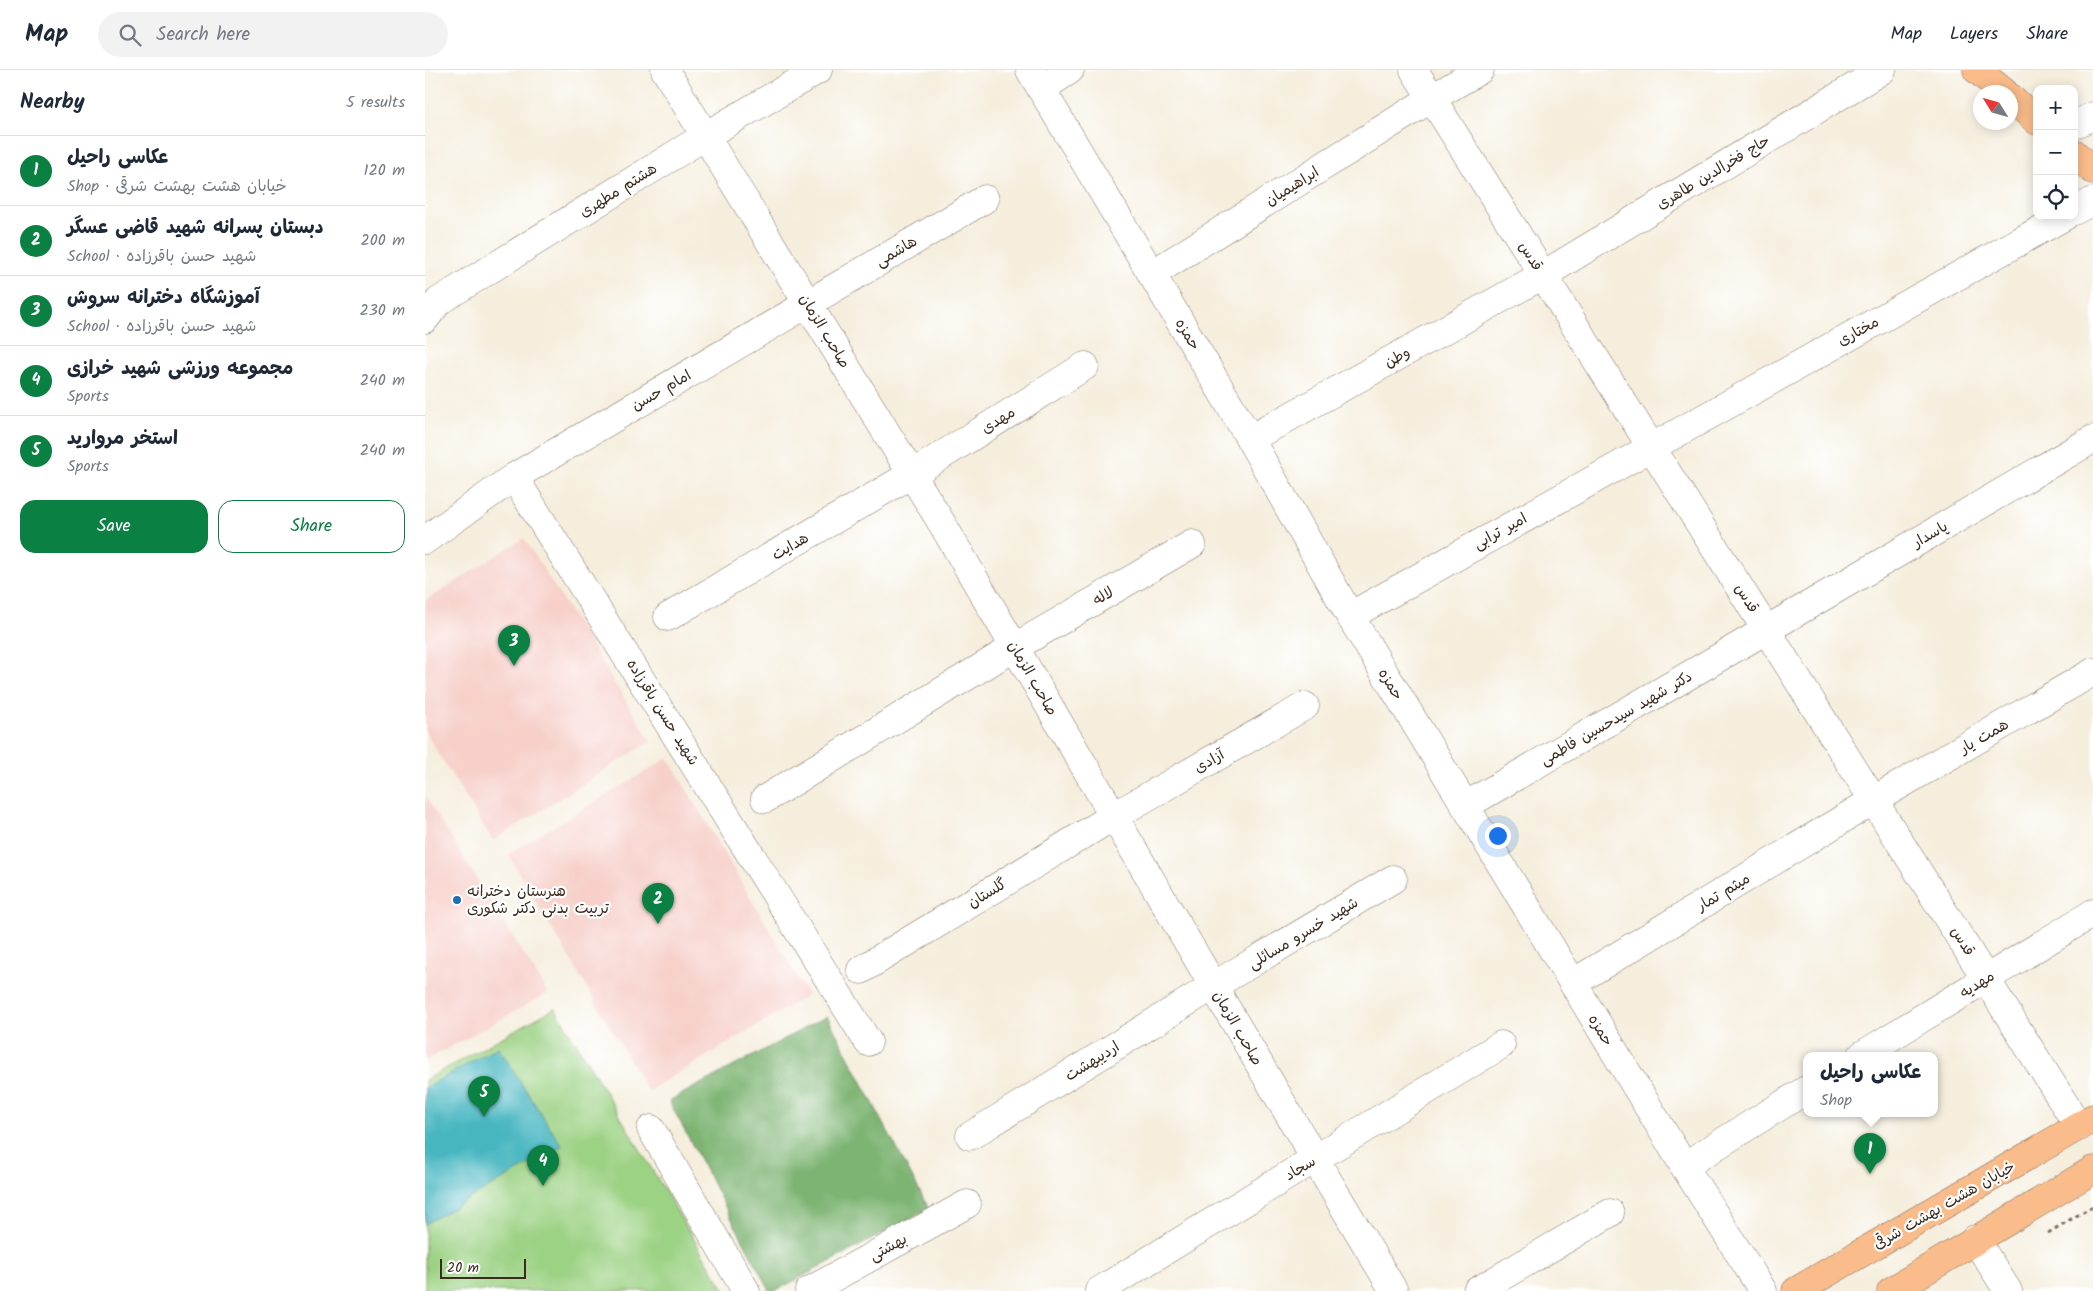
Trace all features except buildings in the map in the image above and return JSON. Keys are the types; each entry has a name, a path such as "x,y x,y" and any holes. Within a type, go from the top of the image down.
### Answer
{"main road":[{"path":"1977,70 1995,85"},
{"path":"2018,104 2033,117"},
{"path":"2078,157 2093,170"},
{"name":"خیابان هشت بهشت شرقی","path":"1796,1291 2086,1123"},
{"path":"1891,1291 2093,1170"}],"street":[{"name":"صاحب الزمان","path":"665,70 912,474 1315,1159 1395,1291"},
{"name":"هشتم مطهری","path":"425,319 439,301 705,136 818,70"},
{"path":"1036,79 1070,70"},
{"name":"قدس","path":"1414,70 1986,978 2086,1123"},
{"name":"ابراهیمیان","path":"1152,274 1432,98 1480,70"},
{"name":"حاج فخرالدین طاهری","path":"1543,275 1882,70"},
{"name":"حمزه","path":"1036,79 1251,439 1350,616 1684,1166 1763,1291"},
{"path":"2078,123 2093,116"},
{"name":"هاشمی","path":"808,304 985,199"},
{"path":"2078,209 2093,200"},
{"name":"مختاری","path":"1651,446 2058,220"},
{"name":"وطن","path":"1251,439 1543,275"},
{"name":"امام حسن","path":"514,477 808,304"},
{"name":"مهدی","path":"912,474 1085,366"},
{"name":"پاسدار","path":"1766,629 2093,439"},
{"name":"امیر ترابی","path":"1350,616 1651,446"},
{"name":"هدایت","path":"668,617 912,474"},
{"path":"425,540 514,477"},
{"name":"شهید حسن باقرزاده","path":"514,477 868,1042"},
{"name":"لاله","path":"765,798 1015,647 1192,544"},
{"name":"دکتر شهید سیدحسین فاطمی","path":"1465,806 1766,629"},
{"name":"همت یار","path":"1874,800 2093,672"},
{"name":"آزادی","path":"1114,816 1305,706"},
{"name":"میثم تمار","path":"1573,983 1874,800"},
{"name":"گلستان","path":"861,970 1114,816"},
{"name":"شهید خسرو مسائلی","path":"1213,986 1393,879"},
{"name":"مهدیه","path":"1867,1052 2093,913"},
{"name":"اردیبهشت","path":"970,1136 1213,986"},
{"name":"سجاد","path":"1099,1291 1501,1045"},
{"path":"1684,1166 1803,1092"},
{"path":"651,1129 746,1291"},
{"name":"بهشتی","path":"809,1291 967,1204"},
{"path":"1477,1291 1610,1213"},
{"path":"1975,1239 2008,1291"}],"shaded area":[{"path":"524,538 651,741 493,841 425,732 425,601"},
{"path":"668,758 808,995 648,1091 508,854"},
{"name":"هنرستان دخترانه تربیت بدنی دکتر شکوری","path":"425,796 548,993 425,1061"}],"green space":[{"path":"555,1008 725,1291 425,1291 425,1080"},
{"path":"827,1016 929,1209 775,1291 770,1291 669,1101"}],"water":[{"path":"498,1047 562,1146 425,1224 425,1088"}],"place":[{"name":"آموزشگاه دخترانه سروش","path":"514,666"},
{"name":"هنرستان دخترانه تربیت بدنی دکتر شکوری","path":"457,900"},
{"name":"دبستان پسرانه شهید قاضی عسگر","path":"658,924"},
{"name":"استخر مروارید","path":"484,1117"},
{"name":"عکاسی راحیل","path":"1870,1174"},
{"name":"مجموعه ورزشی شهید خرازی","path":"543,1186"}]}
